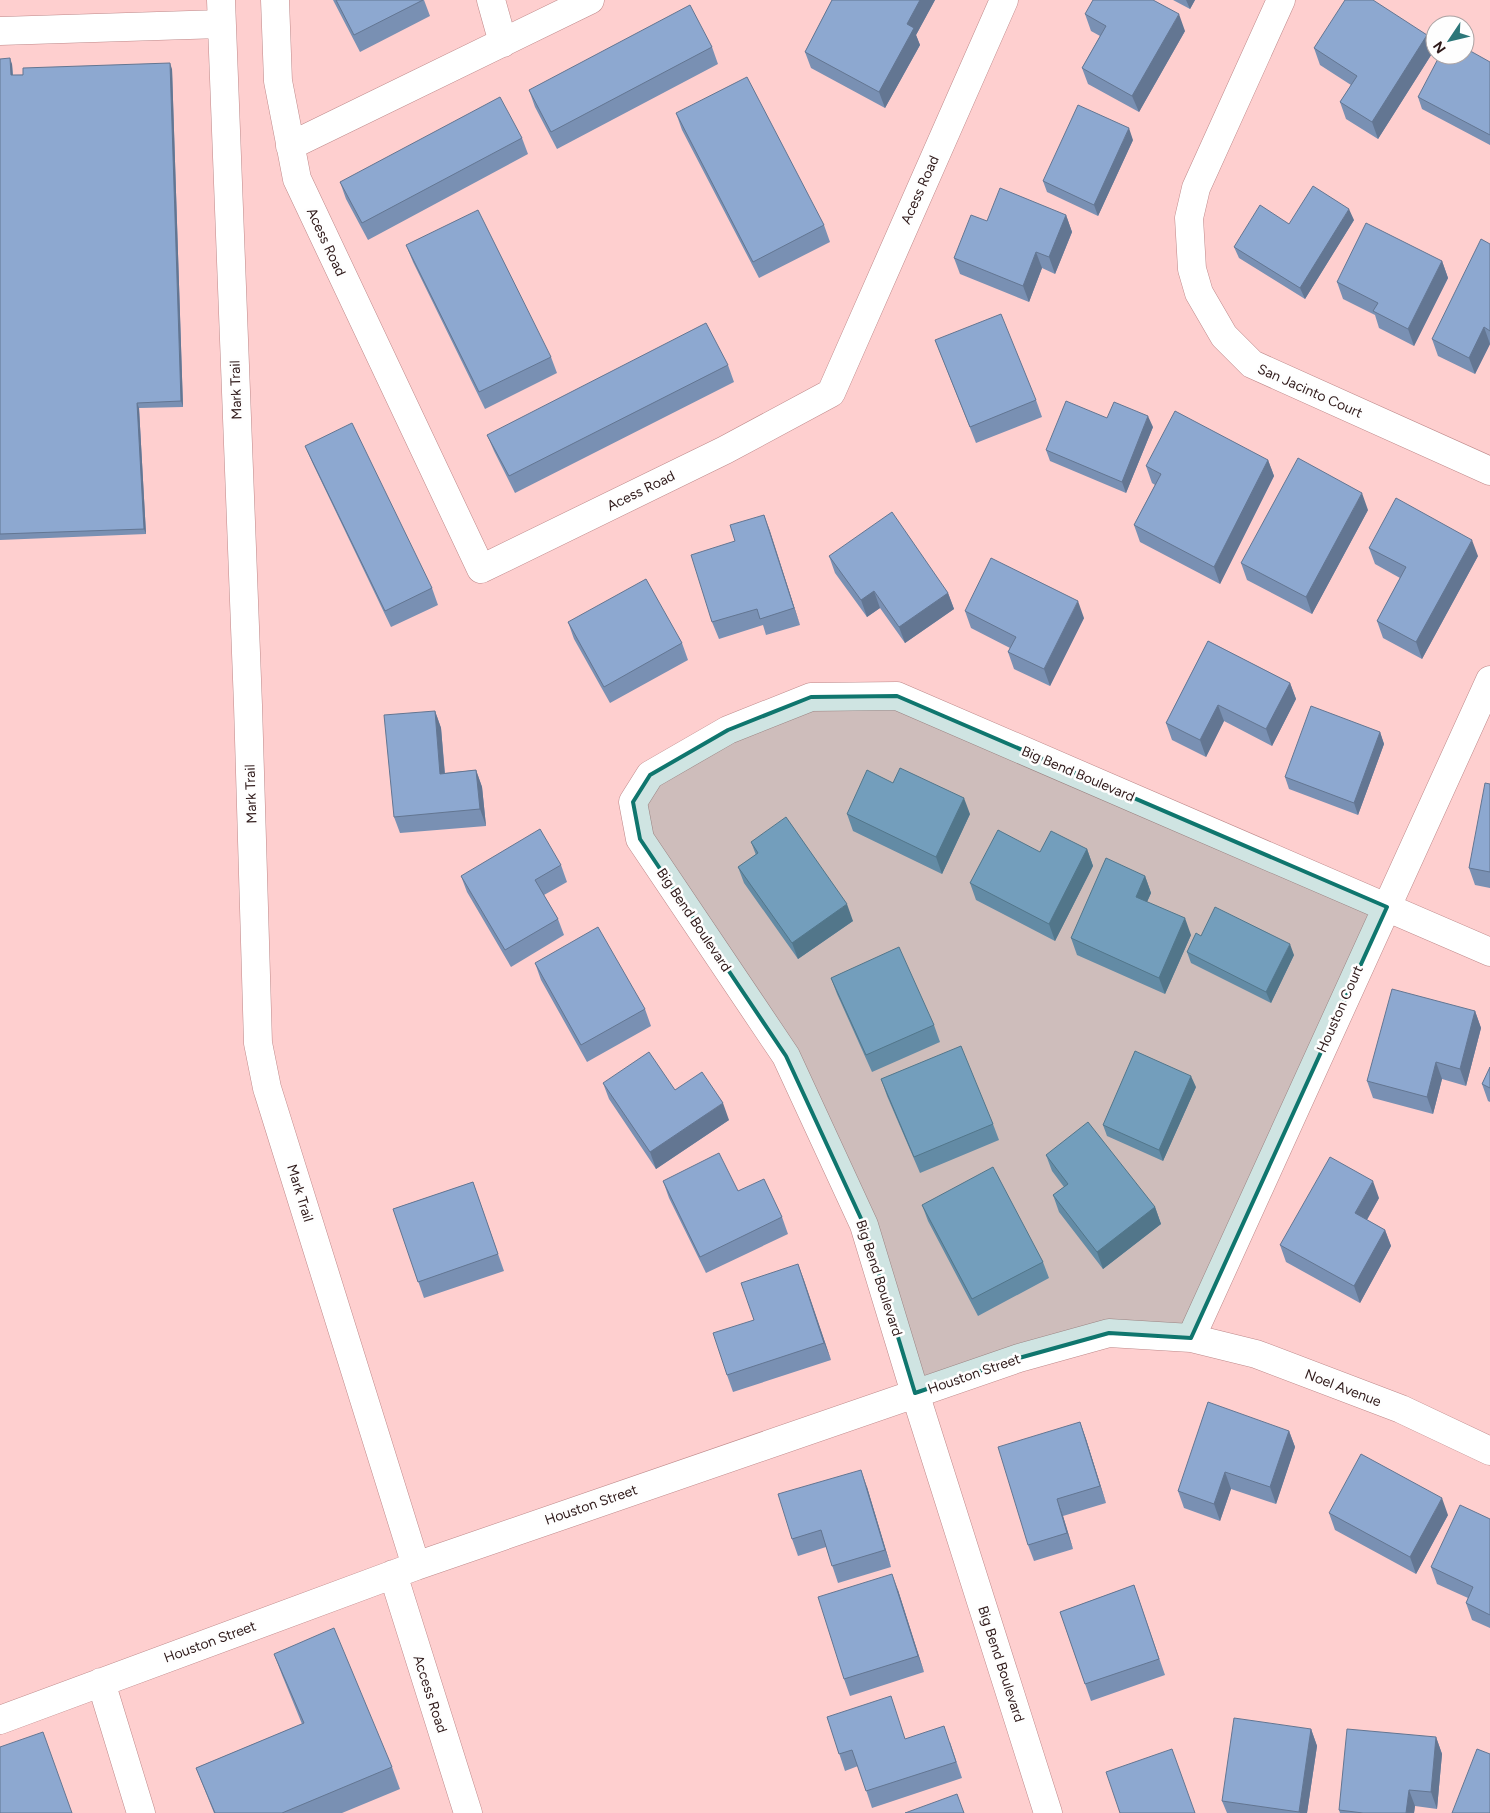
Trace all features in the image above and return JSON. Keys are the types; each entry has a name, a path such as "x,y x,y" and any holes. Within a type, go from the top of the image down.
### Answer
{"street":[{"name":"Acess Road","path":"275,0 278,81 297,179 481,568 725,450 831,393 1004,0"},
{"path":"491,0 503,43"},
{"path":"290,146 590,0"},
{"name":"San Jacinto Court","path":"1281,0 1196,188 1189,218 1192,270 1199,293 1224,336 1252,364 1490,471"},
{"path":"0,31 221,12"},
{"name":"Mark Trail","path":"221,12 248,696 258,1043 267,1088 404,1570"},
{"name":"Houston Court","path":"1191,1338 1490,680"},
{"name":"Big Bend Boulevard","path":"1048,1813 864,1225 786,1056 640,839 633,802 650,774 728,730 811,697 897,696 1490,952"},
{"name":"Houston Street","path":"0,1720 404,1570 1019,1358 1109,1333 1191,1338"},
{"name":"Noel Avenue","path":"1191,1338 1256,1354 1401,1409 1490,1451"},
{"name":"Access Road","path":"404,1570 468,1813"},
{"path":"101,1682 142,1813"}],"highlighted area":[{"path":"897,696 1387,907 1191,1338 1109,1333 1019,1358 915,1393 864,1225 786,1056 640,839 633,802 650,775 728,730 811,697"}],"building":[{"path":"336,0 423,0 354,35"},
{"path":"832,0 920,0 907,24 914,28 879,92 805,52"},
{"path":"1093,0 1153,0 1179,14 1132,96 1082,68 1106,26 1085,14"},
{"path":"1345,0 1373,0 1425,34 1425,38 1372,122 1340,102 1357,76 1314,48"},
{"path":"690,5 712,47 551,132 529,90"},
{"path":"1475,54 1490,62 1490,135 1418,97 1435,65 1475,65"},
{"path":"10,58 11,75 23,75 23,68 170,63 181,401 137,403 144,529 0,534 0,59"},
{"path":"747,77 824,225 753,262 676,113"},
{"path":"500,97 522,138 362,223 340,182"},
{"path":"1078,105 1129,128 1094,205 1043,181"},
{"path":"1313,186 1349,209 1300,288 1234,247 1260,205 1289,224"},
{"path":"1000,188 1066,215 1049,257 1036,252 1023,286 954,258 971,215 987,221"},
{"path":"478,210 551,357 479,392 406,245"},
{"path":"1366,223 1442,261 1408,329 1373,311 1378,303 1337,282"},
{"path":"1481,239 1490,244 1490,331 1484,327 1469,358 1432,339"},
{"path":"1001,314 1036,400 970,427 935,340"},
{"path":"706,323 728,365 509,476 487,435"},
{"path":"1066,401 1107,418 1114,402 1148,416 1122,482 1046,450"},
{"path":"1175,411 1268,460 1214,567 1134,525 1161,474 1146,466"},
{"path":"352,423 432,588 385,611 305,446"},
{"path":"1298,458 1362,493 1306,597 1241,563"},
{"path":"1396,498 1472,540 1416,642 1377,621 1406,567 1369,548"},
{"path":"892,512 948,593 899,627 874,591 861,600 829,556"},
{"path":"764,515 794,608 760,619 757,609 712,622 691,555 735,541 730,525"},
{"path":"991,558 1078,601 1044,669 1008,652 1016,637 965,611"},
{"path":"646,579 682,643 604,687 568,622"},
{"path":"1208,641 1290,683 1266,729 1218,705 1200,740 1166,723"},
{"path":"1311,706 1380,732 1354,803 1285,777"},
{"path":"435,711 440,774 476,770 480,809 394,817 384,715"},
{"path":"900,768 964,798 936,857 847,814 867,770 893,783"},
{"path":"1485,783 1490,784 1490,872 1469,868"},
{"path":"786,817 847,904 792,943 738,867 758,853 751,842"},
{"path":"540,829 561,865 535,880 558,919 505,950 461,876"},
{"path":"998,830 1040,852 1051,831 1087,849 1049,924 970,883"},
{"path":"1106,858 1145,876 1136,897 1185,918 1159,978 1071,938"},
{"path":"1215,907 1290,944 1266,992 1187,952 1196,933 1201,936"},
{"path":"598,927 645,1009 581,1045 535,963"},
{"path":"899,947 934,1025 866,1055 831,978"},
{"path":"1392,989 1475,1011 1460,1069 1436,1062 1427,1097 1367,1081"},
{"path":"961,1046 993,1124 914,1157 881,1079"},
{"path":"1135,1051 1191,1076 1159,1150 1103,1125"},
{"path":"649,1052 675,1090 702,1072 723,1103 650,1152 603,1083"},
{"path":"1490,1067 1490,1088 1482,1084"},
{"path":"1088,1122 1155,1207 1097,1252 1053,1195 1068,1184 1046,1155"},
{"path":"719,1153 738,1191 764,1179 782,1217 700,1257 663,1181"},
{"path":"1330,1157 1373,1181 1355,1213 1385,1230 1354,1286 1280,1245"},
{"path":"993,1167 1043,1262 972,1299 922,1205"},
{"path":"473,1182 498,1254 418,1282 393,1209"},
{"path":"798,1264 824,1343 727,1375 713,1333 754,1320 741,1283"},
{"path":"1208,1402 1289,1431 1270,1487 1225,1472 1214,1504 1178,1491"},
{"path":"1080,1422 1100,1486 1057,1499 1067,1533 1028,1545 998,1447"},
{"path":"1361,1454 1442,1498 1410,1557 1329,1513"},
{"path":"861,1470 885,1550 832,1566 821,1530 792,1539 778,1494"},
{"path":"1460,1505 1490,1519 1490,1615 1466,1603 1473,1587 1431,1567"},
{"path":"892,1574 918,1656 844,1679 818,1597"},
{"path":"1134,1585 1159,1659 1085,1684 1060,1612"},
{"path":"334,1628 392,1767 282,1813 215,1813 196,1768 304,1723 274,1654"},
{"path":"891,1696 905,1739 944,1726 956,1762 866,1791 852,1750 839,1754 827,1717"},
{"path":"1234,1718 1311,1729 1299,1812 1222,1801"},
{"path":"1347,1729 1436,1737 1431,1792 1409,1790 1406,1813 1363,1813 1339,1810"},
{"path":"43,1732 72,1813 0,1813 0,1747"},
{"path":"1172,1749 1195,1813 1120,1813 1106,1772"},
{"path":"1477,1749 1490,1754 1490,1813 1452,1813"},
{"path":"957,1794 964,1813 905,1813"}]}
